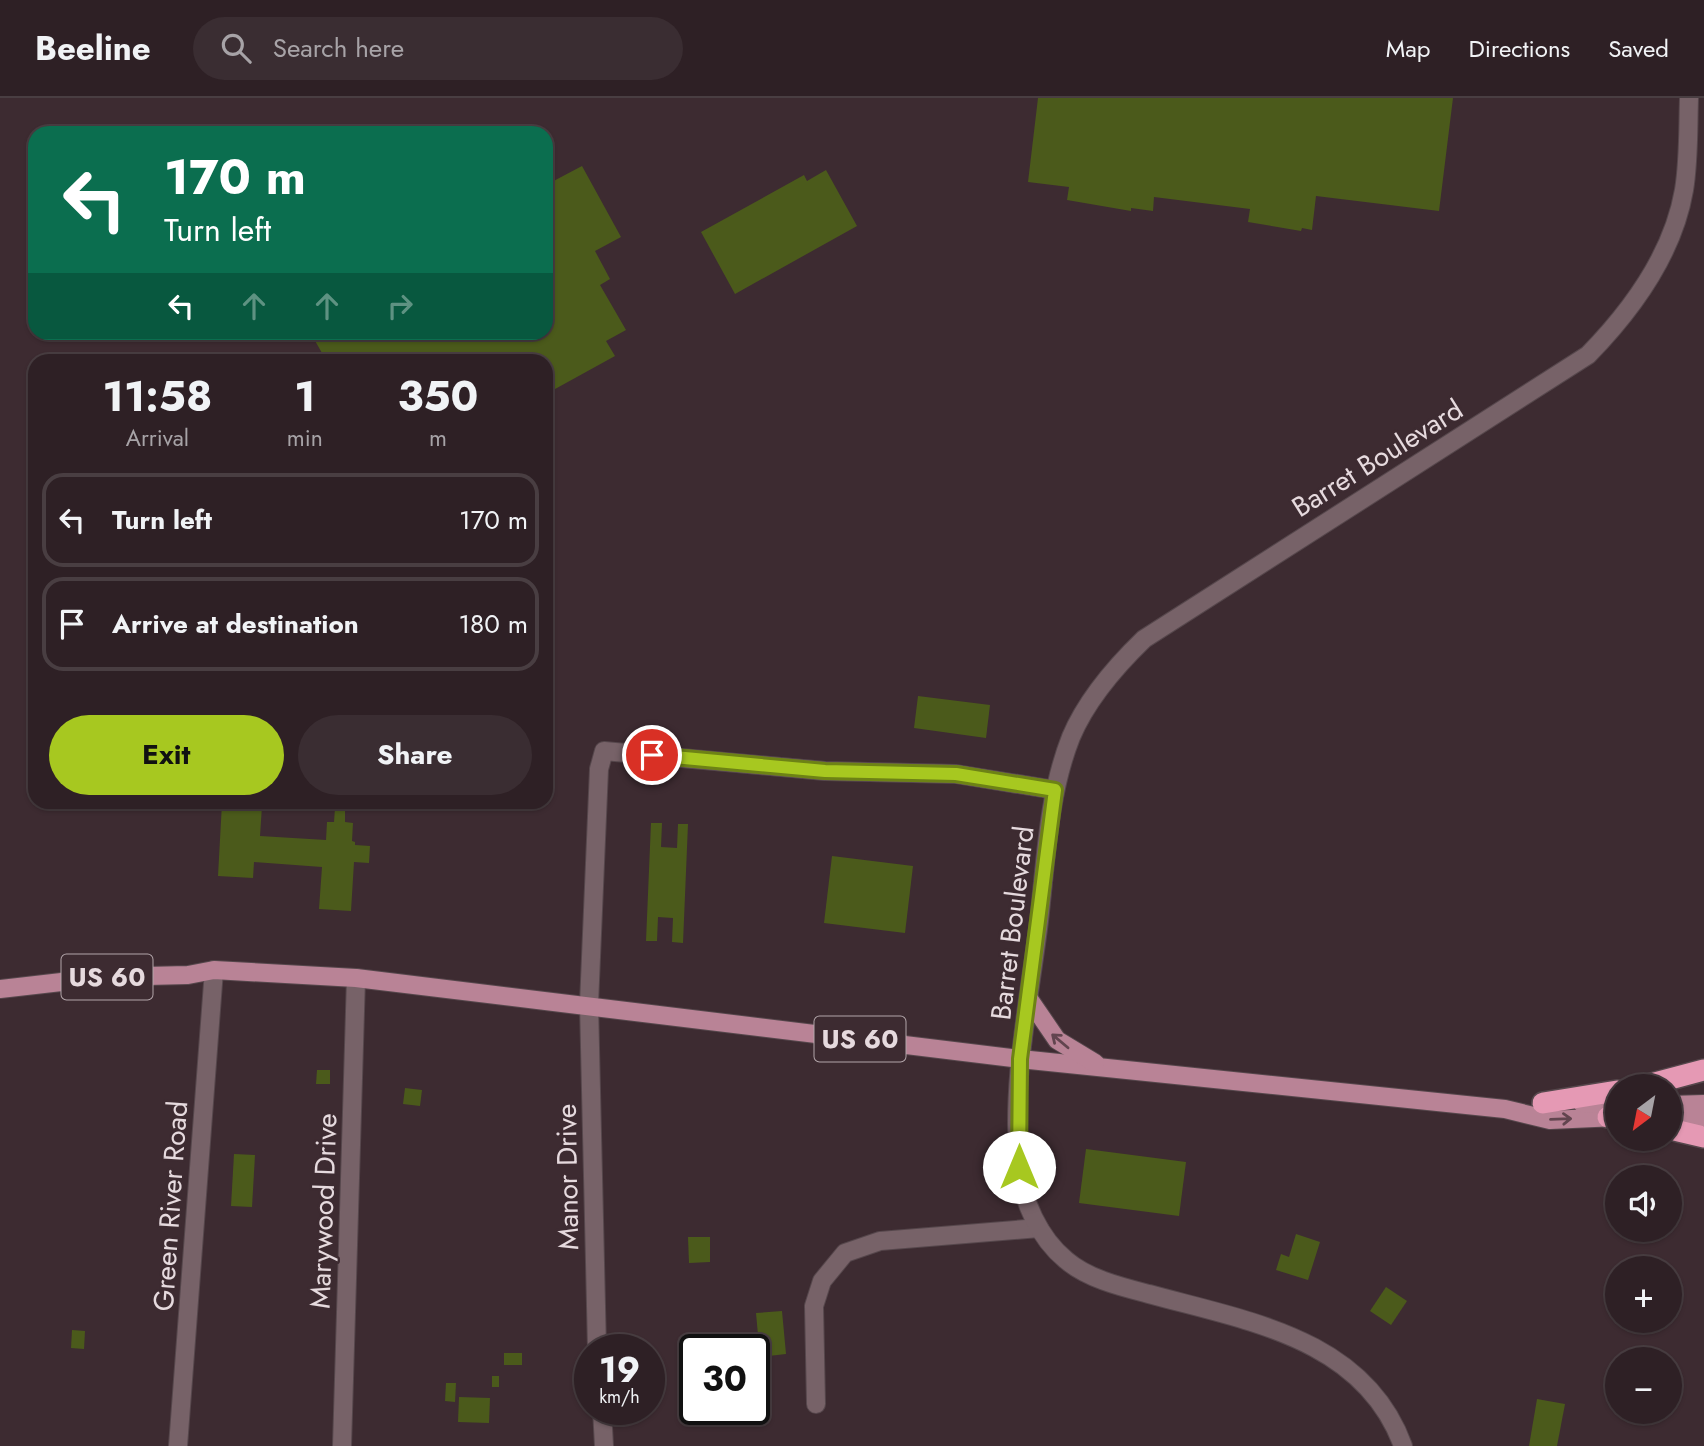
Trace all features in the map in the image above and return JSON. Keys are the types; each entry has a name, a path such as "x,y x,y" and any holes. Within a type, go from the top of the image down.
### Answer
{"highway":[{"path":"1682,1076 1704,1070"},
{"path":"1543,1103 1605,1093"},
{"path":"1682,1132 1704,1137"}],"main road":[{"name":"US 60","path":"0,989 105,977 188,975 214,970 356,978 589,1004 1020,1059 1506,1109 1549,1120 1605,1115"},
{"path":"1029,999 1057,1040 1105,1068"},
{"name":"US 60","path":"1506,1109 1543,1103 1605,1112"},
{"path":"1682,1105 1704,1104"},
{"path":"1682,1117 1704,1117"}],"street":[{"name":"Barret Boulevard","path":"1403,1446 1390,1416 1370,1388 1329,1354 1254,1323 1098,1278 1066,1261 1039,1228 1027,1203 1019,1167 1020,1059 1055,790 1079,720 1114,670 1144,639 1588,355 1619,323 1660,259 1674,228 1684,190 1689,98"},
{"name":"Manor Drive","path":"597,1334 589,1004 599,769 604,751 825,771 956,774 1055,790"},
{"name":"Green River Road","path":"178,1446 214,970"},
{"name":"Marywood Drive","path":"342,1446 356,978"},
{"path":"816,1404 814,1306 822,1281 845,1253 880,1241 1039,1228"},
{"path":"603,1425 604,1446"}],"building":[{"path":"1038,98 1453,98 1439,211 1316,196 1312,230 1302,228 1301,231 1248,222 1250,209 1154,197 1153,211 1131,208 1131,211 1067,200 1069,187 1028,182"},
{"path":"582,166 621,237 595,251 610,279 600,285 626,330 606,341 615,356 553,390 553,354 323,354 315,340 553,340 553,181"},
{"path":"826,170 857,226 735,294 701,232 804,175 807,181"},
{"path":"918,696 990,705 986,738 914,728"},
{"path":"222,809 262,809 260,836 326,840 327,822 334,822 335,809 345,809 345,822 353,823 352,841 355,845 370,846 369,863 354,862 351,911 319,909 322,867 254,862 253,878 218,876"},
{"path":"651,823 662,823 661,847 677,848 678,824 688,824 683,943 672,942 673,918 658,917 657,941 646,941"},
{"path":"832,856 913,866 905,933 824,923"},
{"path":"317,1070 330,1070 330,1084 316,1084"},
{"path":"405,1088 422,1090 420,1106 403,1104"},
{"path":"1086,1149 1186,1162 1179,1216 1079,1203"},
{"path":"234,1154 255,1155 252,1207 231,1206"},
{"path":"1296,1234 1320,1242 1308,1280 1276,1270 1281,1254 1289,1257"},
{"path":"688,1237 710,1237 710,1262 689,1263"},
{"path":"1386,1287 1407,1301 1391,1325 1370,1311"},
{"path":"782,1311 786,1354 770,1356 770,1334 758,1334 756,1313"},
{"path":"72,1330 85,1331 84,1349 71,1348"},
{"path":"504,1353 522,1353 522,1365 504,1365"},
{"path":"492,1376 499,1376 499,1387 492,1387"},
{"path":"446,1383 456,1383 455,1402 445,1401"},
{"path":"459,1397 490,1398 489,1423 458,1422"},
{"path":"1537,1399 1565,1404 1557,1446 1529,1446"}],"route":[{"path":"652,755 825,771 956,774 1055,790 1020,1059 1019,1167"}]}
